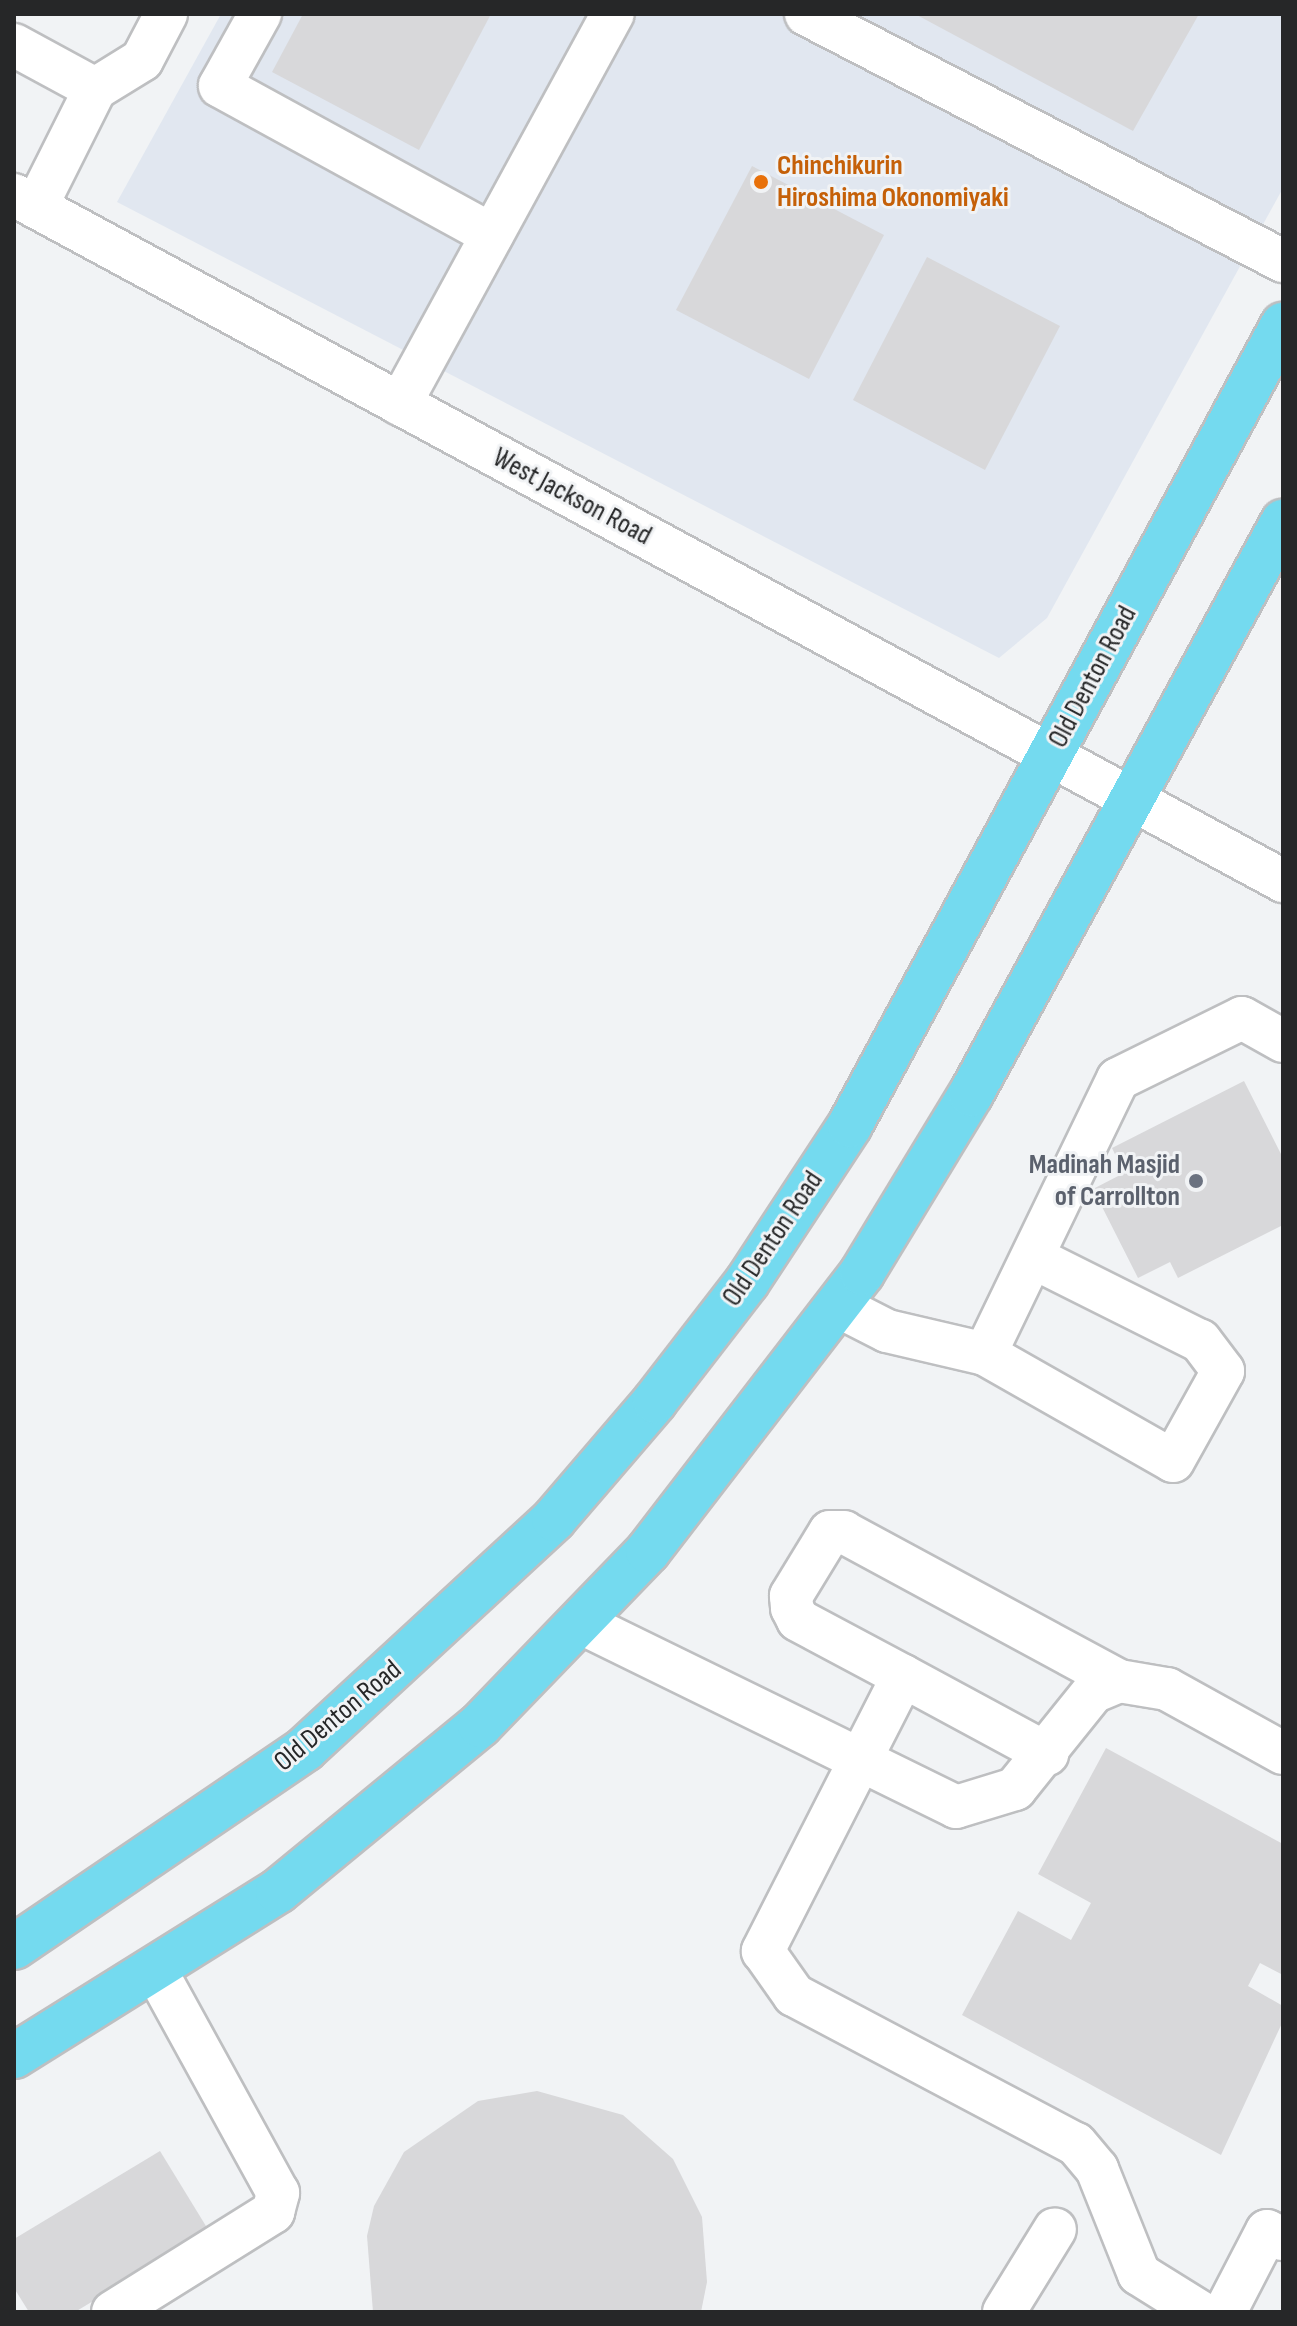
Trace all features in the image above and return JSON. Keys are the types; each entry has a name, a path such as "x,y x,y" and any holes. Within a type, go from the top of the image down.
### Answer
{"main road":[{"name":"Old Denton Road","path":"14,1947 305,1749 554,1519 747,1282 850,1125 1283,325"},
{"path":"14,2056 278,1891 480,1725 648,1551 838,1306 971,1094 1283,522"}],"street":[{"path":"25,201 95,89 142,60 166,14"},
{"path":"260,14 220,86 492,235"},
{"path":"400,404 613,14"},
{"path":"806,14 1283,261"},
{"path":"14,45 95,89"},
{"name":"West Jackson Road","path":"25,201 1283,881"},
{"path":"985,1354 1118,1079 1242,1018 1283,1041"},
{"path":"838,1306 887,1331 985,1354 1173,1461 1223,1371 1200,1341 1034,1258"},
{"path":"1047,1754 798,1620 791,1596 830,1532 844,1532 1119,1681 1167,1689 1283,1753"},
{"path":"579,1622 857,1763 956,1807 1015,1789 1047,1754 1093,1692 1119,1681"},
{"path":"903,1676 763,1951 776,1977 794,1995 1076,2144 1097,2169 1139,2274 1200,2312"},
{"path":"113,2312 273,2212 278,2193 155,1969"},
{"path":"1225,2312 1278,2224"},
{"path":"1004,2312 1055,2229"}],"shaded area":[{"path":"221,14 1283,14 1283,188 1047,618 999,658 117,202"}],"building":[{"path":"303,14 491,14 419,150 272,72"},
{"path":"915,14 1199,14 1133,131"},
{"path":"752,166 884,235 809,379 676,310"},
{"path":"927,257 1060,326 985,470 853,400"},
{"name":"Madinah Masjid of Carrollton","path":"1244,1081 1283,1158 1283,1225 1178,1278 1170,1262 1138,1278 1093,1189 1124,1173 1112,1148"},
{"path":"1106,1748 1283,1844 1283,1975 1260,1963 1248,1986 1283,2006 1283,2021 1221,2155 962,2015 1018,1911 1071,1940 1091,1903 1038,1874"},
{"path":"537,2091 623,2115 673,2159 702,2217 707,2282 701,2312 373,2312 367,2236 374,2206 404,2152 478,2101"},
{"path":"160,2151 209,2231 75,2312 29,2312 14,2288 14,2239"}],"place":[{"name":"Chinchikurin Hiroshima Okonomiyaki","path":"761,182"},
{"name":"Madinah Masjid of Carrollton","path":"1196,1181"}]}
